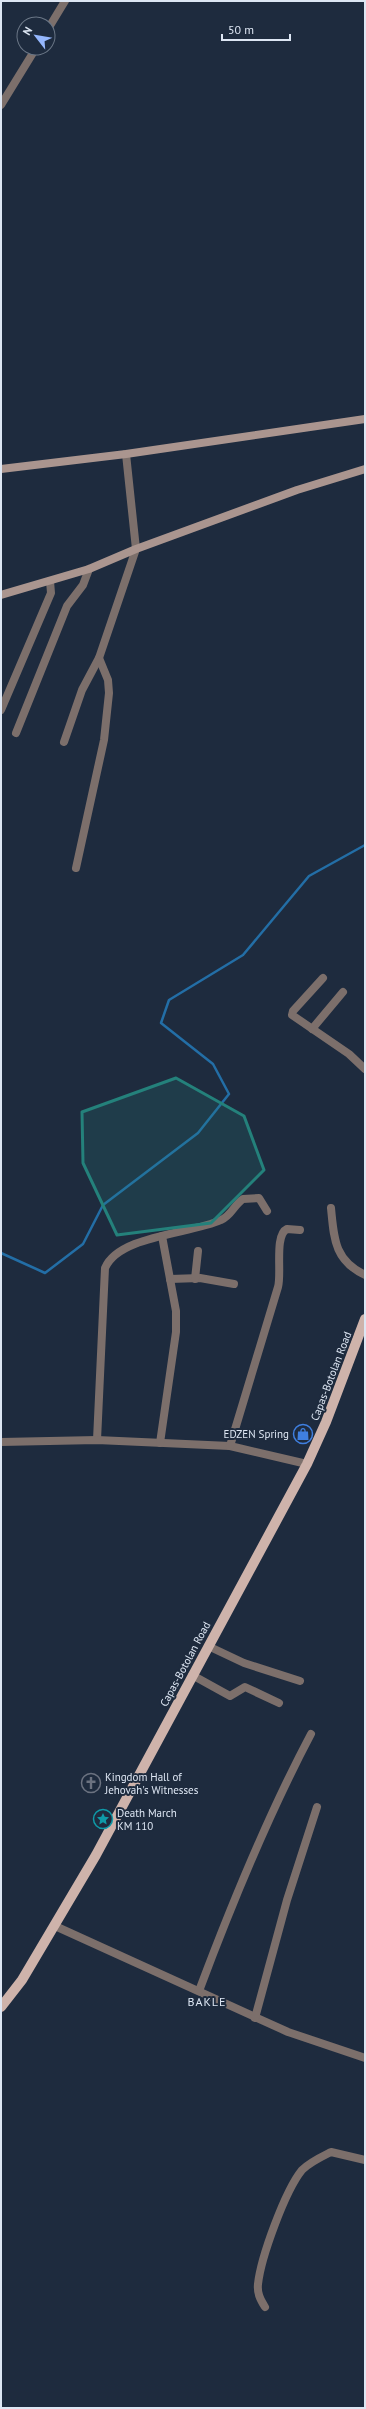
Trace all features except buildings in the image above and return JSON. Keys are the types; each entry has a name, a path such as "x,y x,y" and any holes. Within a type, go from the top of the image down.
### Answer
{"main road":[{"name":"Capas-Botolan Road","path":"1,2006 22,1980 56,1926 306,1464 349,1366 365,1319"}],"street":[{"path":"56,16 65,1"},
{"path":"1,105 31,56"},
{"path":"1,469 126,454 365,419"},
{"path":"64,742 82,690 99,658 136,549 126,454"},
{"path":"1,595 89,569 136,549 297,490 365,469"},
{"path":"16,733 67,606 83,585 89,569"},
{"path":"1,710 50,592 50,581"},
{"path":"76,868 104,740 109,693 108,680 99,658"},
{"path":"323,978 292,1013 312,1029 349,1054 365,1069"},
{"path":"312,1029 343,992"},
{"path":"97,1440 105,1268 111,1259 128,1247 220,1220 243,1199 259,1198 267,1211"},
{"path":"331,1208 333,1236 337,1248 347,1263 365,1275"},
{"path":"230,1446 281,1279 279,1250 283,1232 287,1229 300,1230"},
{"path":"160,1443 176,1332 176,1311 162,1236"},
{"path":"195,1278 198,1251"},
{"path":"170,1279 195,1278 234,1284"},
{"path":"1,1442 97,1440 230,1446 306,1464"},
{"path":"208,1646 244,1663 300,1681"},
{"path":"192,1674 230,1696 245,1687 279,1703"},
{"path":"198,1990 237,1889 272,1811 311,1734"},
{"path":"255,2018 287,1900 317,1807"},
{"path":"56,1926 198,1990 255,2018 288,2032 365,2058"},
{"path":"265,2307 259,2296 258,2284 264,2259 287,2194 302,2170 315,2160 330,2152 365,2160"}],"highlighted area":[{"path":"176,1078 244,1116 264,1170 211,1223 117,1235 83,1163 82,1112"}],"waterway":[{"path":"1,1253 45,1273 83,1244 103,1205 198,1133 229,1094 213,1064 161,1023 169,1000 243,955 309,876 365,845"}],"place":[{"name":"EDZEN Spring","path":"303,1434"},
{"name":"Kingdom Hall of Jehovah's Witnesses","path":"91,1783"},
{"name":"Death March KM 110","path":"103,1819"}],"district":[{"name":"BAKLE","path":"207,2002"}]}
